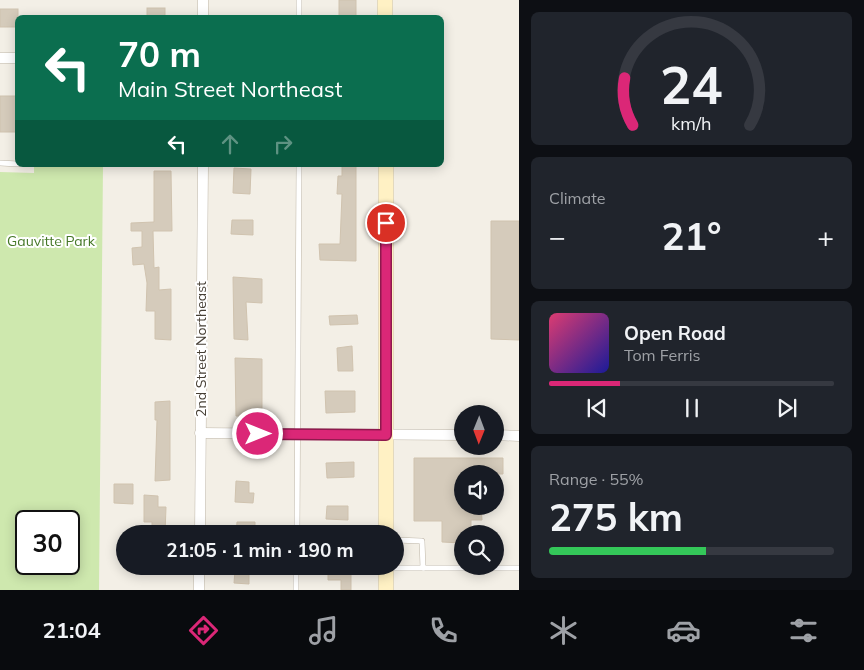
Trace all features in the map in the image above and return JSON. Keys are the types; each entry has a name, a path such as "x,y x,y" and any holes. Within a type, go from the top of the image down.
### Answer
{"street":[{"path":"203,0 203,15"},
{"path":"385,0 385,15"},
{"path":"0,58 15,58"},
{"name":"2nd Street Northeast","path":"200,525 202,167"},
{"path":"386,167 386,525"},
{"path":"200,433 454,435"},
{"path":"504,436 519,436"},
{"path":"199,575 199,590"},
{"path":"386,575 386,590"}],"lane":[{"path":"299,0 299,15"},
{"path":"0,163 15,164"},
{"path":"296,525 298,167"},
{"path":"404,540 422,541 423,568"},
{"path":"404,567 519,568"},
{"path":"296,575 296,590"}],"green space":[{"name":"Gauvitte Park","path":"34,167 103,167 99,590 0,590 0,172 34,173"}],"building":[{"path":"339,0 356,0 356,15 339,15"},
{"path":"147,8 165,8 165,15 147,15"},
{"path":"0,9 18,9 18,15 15,15 15,27 0,27"},
{"path":"0,96 15,96 15,132 0,132"},
{"path":"342,167 356,167 356,261 320,260 319,244 340,244 342,194 337,194 338,176 342,176"},
{"path":"234,168 251,169 250,194 233,193"},
{"path":"154,171 171,171 172,231 153,231 154,268 159,267 159,290 171,289 171,340 155,339 155,311 146,311 147,283 144,264 133,265 132,248 142,247 142,231 131,231 131,223 154,222"},
{"path":"232,220 253,220 253,235 231,234"},
{"path":"491,221 519,221 519,340 491,339"},
{"path":"233,277 262,279 262,303 246,302 248,340 234,339"},
{"path":"357,315 358,324 330,325 329,316"},
{"path":"352,346 353,371 338,371 337,348"},
{"path":"235,358 262,359 262,416 236,416"},
{"path":"325,391 355,391 355,412 326,413"},
{"path":"170,401 170,480 155,481 157,420 155,420 155,402"},
{"path":"414,458 503,458 503,465 454,465 454,515 482,515 482,520 471,520 471,525 454,525 454,543 442,542 442,521 414,521"},
{"path":"354,462 354,477 327,478 326,463"},
{"path":"236,481 249,482 249,493 254,493 253,503 235,502"},
{"path":"114,484 133,484 133,504 114,503"},
{"path":"144,495 158,496 158,507 166,507 165,525 152,525 152,522 144,522"},
{"path":"327,506 348,506 348,520 326,519"},
{"path":"237,522 255,522 255,525 237,525"},
{"path":"235,575 249,575 249,584 234,583"},
{"path":"328,575 351,575 351,590 341,590 341,580 328,580"}],"route":[{"path":"258,434 386,435 386,223"}]}
